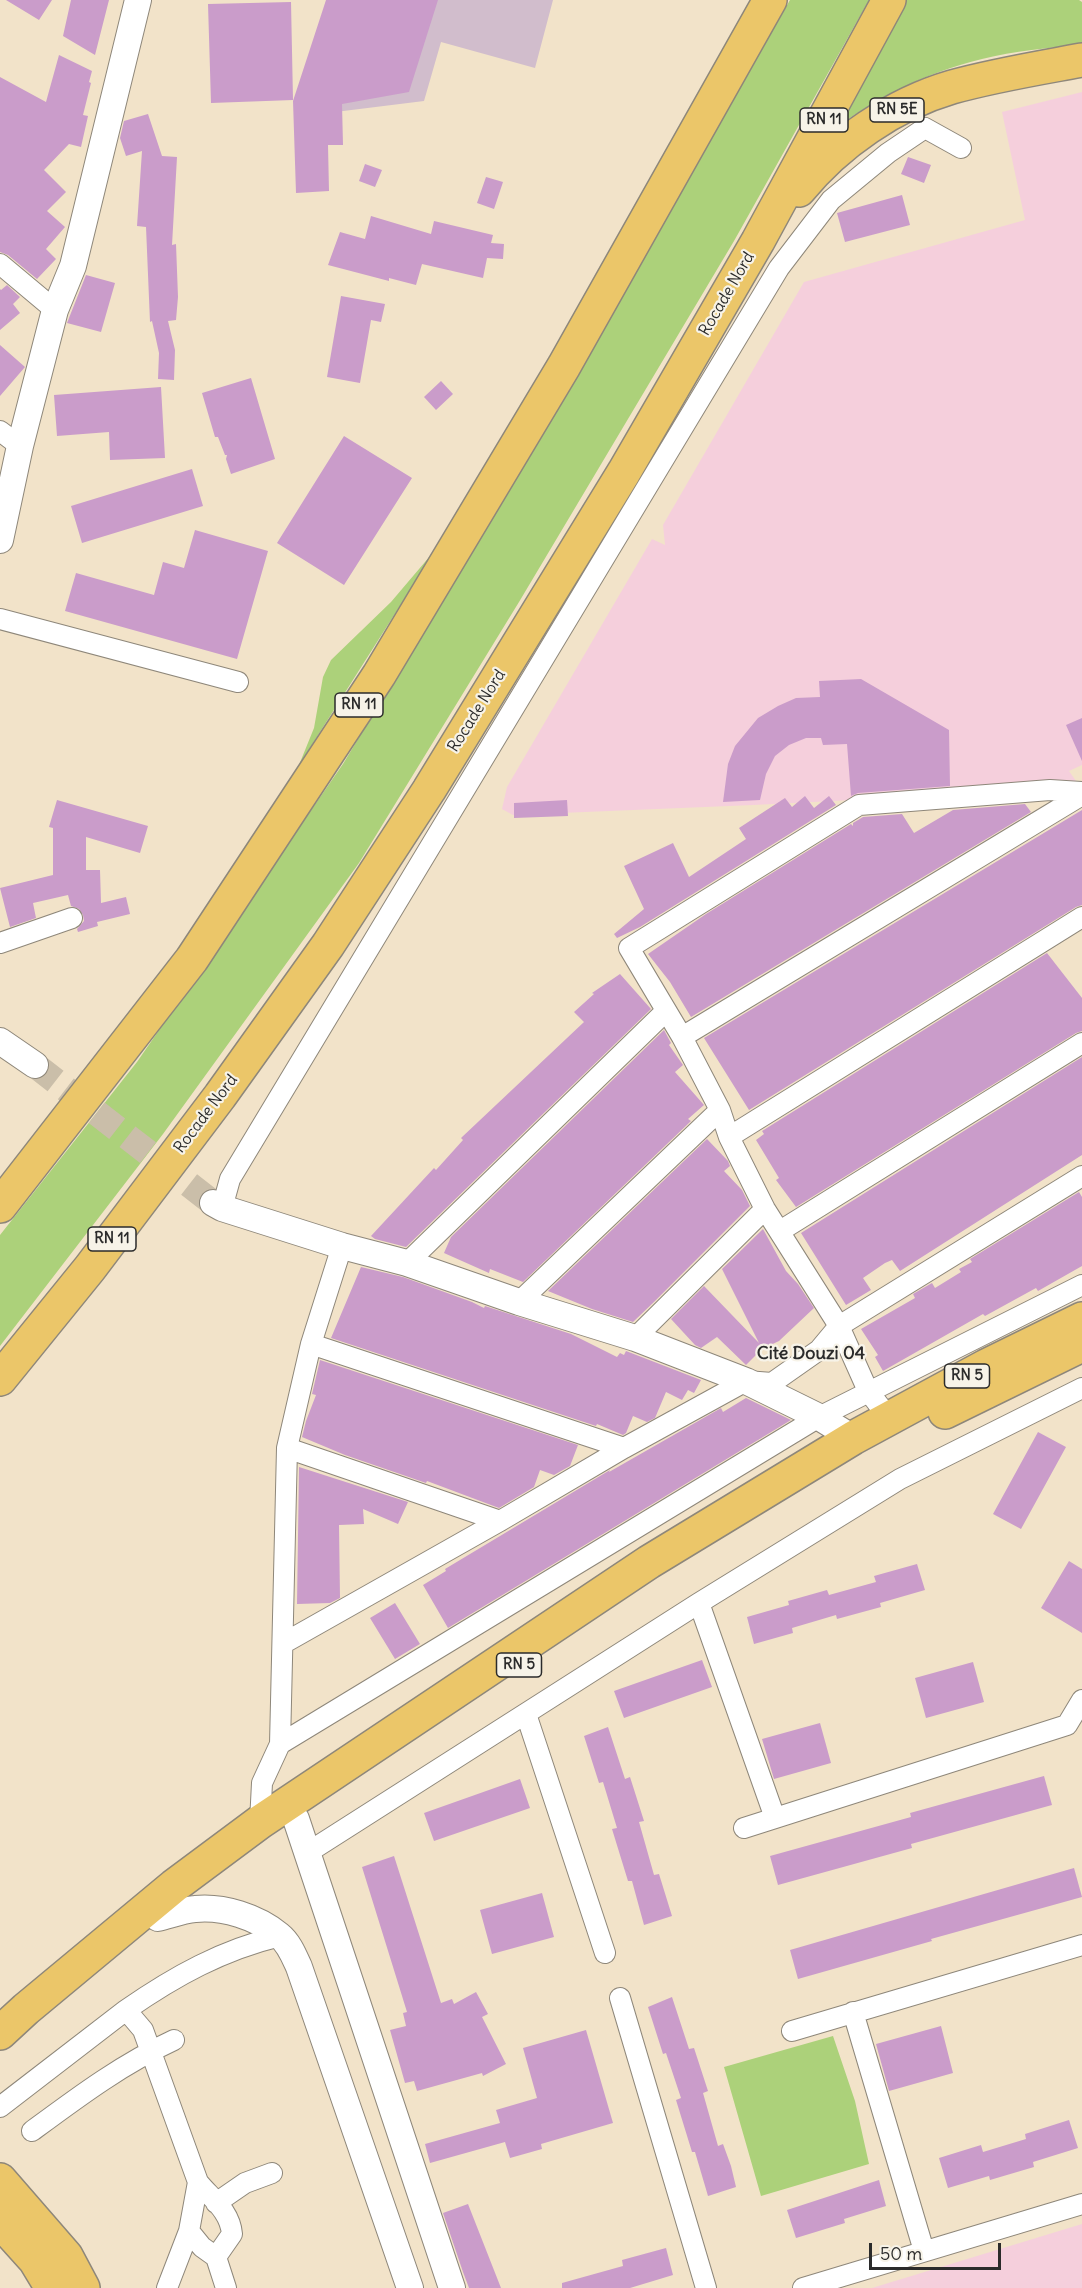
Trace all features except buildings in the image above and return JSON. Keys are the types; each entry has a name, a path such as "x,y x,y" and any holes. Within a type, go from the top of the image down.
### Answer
{"highway":[{"name":"RN 11","path":"0,1206 192,959 379,675 564,366 770,0"},
{"name":"Rocade Nord","path":"0,1379 90,1268 220,1096 327,945 429,790 624,472 758,241 889,0"},
{"name":"RN 5E","path":"758,241 808,178 847,142 895,111 951,87 1082,60"},
{"name":"RN 5","path":"0,2033 26,2008 174,1886 260,1822 649,1562 853,1438 986,1366 1082,1319"},
{"name":"RN 5","path":"0,2053 158,1918 444,1712 810,1484 933,1418 1082,1345"},
{"path":"0,2180 66,2256 83,2288"},
{"path":"0,2222 35,2260 52,2288"}],"street":[{"path":"0,538 20,446 55,310 73,266 138,0"},
{"path":"853,1438 819,1417 746,1381 635,1338 519,1302 407,1263 342,1246 217,1206 230,1179 779,268 831,200 888,153 925,128 961,148"},
{"path":"0,264 55,310"},
{"path":"0,431 20,446"},
{"path":"0,619 238,682"},
{"path":"889,1418 868,1391 839,1326 765,1209 729,1137 720,1110 682,1037 629,948 859,805 1050,790 1082,794"},
{"path":"682,1037 1082,794"},
{"path":"729,1137 1082,917"},
{"path":"0,943 72,918"},
{"path":"407,1263 666,1011"},
{"path":"0,1041 35,1065"},
{"path":"780,1230 1082,1043"},
{"path":"519,1302 720,1110"},
{"path":"284,1643 624,1448 746,1381 772,1383 819,1350 839,1326 1082,1176"},
{"path":"635,1338 765,1209"},
{"path":"260,1822 262,1783 280,1744 287,1448 311,1344 342,1246"},
{"path":"280,1744 819,1417 1082,1286"},
{"path":"311,1344 624,1448"},
{"path":"307,1853 900,1479 1082,1388"},
{"path":"287,1448 500,1521"},
{"path":"699,1604 775,1818"},
{"path":"744,1828 1067,1725 1082,1700"},
{"path":"526,1714 605,1953"},
{"path":"296,1819 453,2288"},
{"path":"158,1918 195,1909 244,1915 280,1936 290,1948 299,1967 410,2288"},
{"path":"0,2107 126,2010 176,1976 248,1943 280,1936"},
{"path":"792,2031 1082,1945"},
{"path":"620,1998 706,2288"},
{"path":"126,2010 143,2030 198,2182 226,2213 231,2222 232,2234 216,2258"},
{"path":"853,2012 924,2251"},
{"path":"32,2131 100,2080 174,2040"},
{"path":"216,2203 245,2183 272,2173"},
{"path":"167,2288 189,2232 198,2182"},
{"path":"803,2288 1082,2204"},
{"path":"189,2232 216,2258 226,2288"}],"shaded area":[{"path":"335,0 553,0 535,68 441,42 424,101 303,116"},
{"path":"1082,92 1082,765 1069,771 1076,781 1053,790 753,805 513,815 502,809 507,787 652,539 665,545 663,525 804,282 1025,220 1002,112"},
{"path":"1082,2224 1082,2288 872,2288"}],"green space":[{"path":"790,0 869,0 734,241 519,602 359,863 163,1134 0,1346 0,1235 137,1062 343,764 577,375"},
{"path":"901,0 1079,0 1082,2 1082,44 994,56 921,79 864,109 829,133"},
{"path":"436,549 299,765 314,728 323,677 331,660 391,602"},
{"path":"833,2036 855,2101 869,2164 761,2196 724,2067"}],"tunnel":[{"path":"35,1065 213,1203"}],"district":[{"name":"Cité Douzi 04","path":"811,1354"}]}
